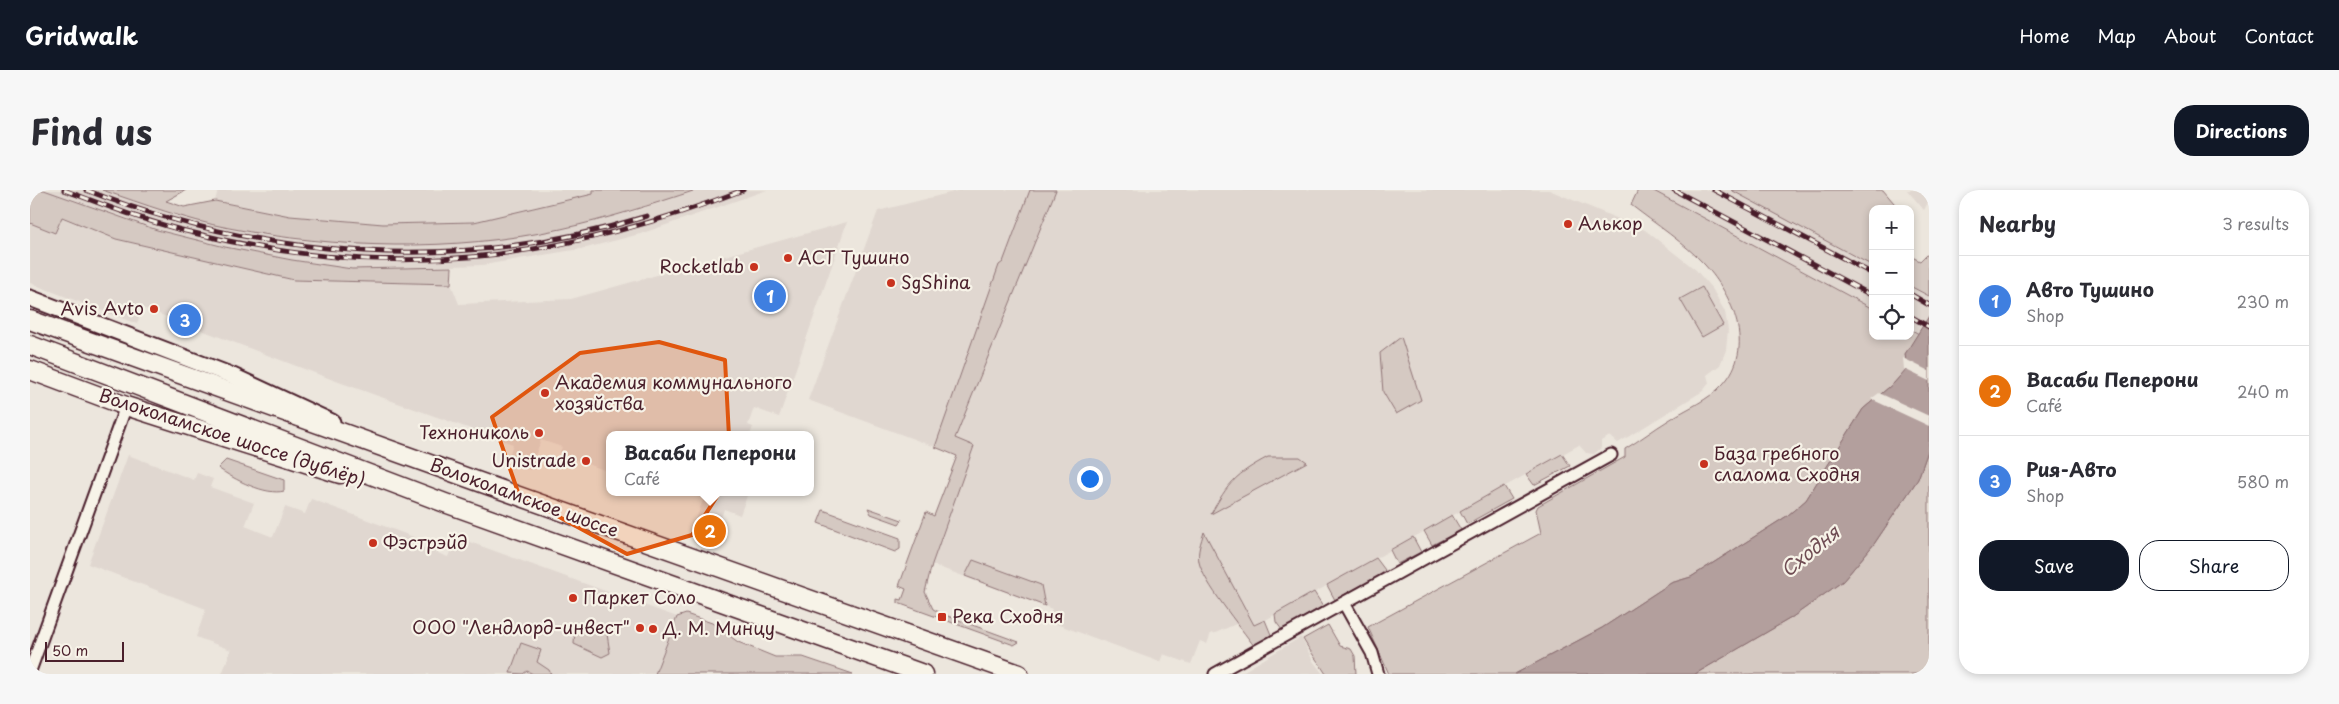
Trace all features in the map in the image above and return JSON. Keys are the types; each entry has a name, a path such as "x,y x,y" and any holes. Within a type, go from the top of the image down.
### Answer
{"main road":[{"path":"30,298 234,376 390,450"},
{"name":"Волоколамское шоссе","path":"30,320 1019,674"},
{"name":"Волоколамское шоссе","path":"30,345 435,500 923,674"},
{"name":"Волоколамское шоссе (дублёр)","path":"30,370 126,406 306,465 435,500"}],"street":[{"path":"30,671 126,406"},
{"path":"1215,674 1612,455"},
{"path":"1344,603 1372,653 1378,674"},
{"path":"1220,674 1228,666"}],"highlighted area":[{"path":"659,342 725,360 731,475 692,535 627,554 519,495 492,417 580,353"}],"shaded area":[{"path":"30,190 44,190 157,230 225,247 292,260 352,269 452,267 451,284 294,280 116,239 62,217 55,233 30,223"},
{"path":"44,190 102,190 170,213 228,228 295,239 412,245 482,241 560,229 638,210 696,190 767,190 640,234 586,248 483,265 352,269 225,247 157,230"},
{"path":"102,190 186,190 166,201 184,207 215,201 290,216 383,224 474,222 593,194 593,190 696,190 595,221 561,229 479,242 395,245 311,240 213,225"},
{"path":"218,190 593,190 594,194 474,222 383,224 290,216 215,201"},
{"path":"961,190 1549,190 1645,230 1696,270 1713,290 1725,312 1728,330 1726,350 1720,365 1707,375 1709,383 1703,391 1618,443 1610,436 1601,441 1601,448 1594,454 1586,453 1579,445 1244,632 1236,624 1213,634 1211,633 1207,644 1200,641 1191,664 1163,654 1160,662 1048,621 1052,609 917,559 957,455 808,400 878,211"},
{"path":"1030,190 1056,190 955,438 974,446 932,564 925,592 933,609 1019,642 1014,645 898,603 898,599 902,600 906,589 899,586 926,512 934,516 957,456 935,447 999,265 1003,262"},
{"path":"1638,190 1652,190 1869,307 1869,340 1914,340 1914,331 1919,334 1905,354 1908,368 1894,383 1863,409 1806,500 1787,516 1691,577 1671,583 1602,628 1515,674 1389,674 1368,627 1541,533 1536,510 1538,506 1625,457 1625,449 1663,423 1711,395 1723,384 1733,370 1738,355 1739,339 1732,307 1724,292 1697,257 1631,205"},
{"path":"1652,190 1731,190 1743,196 1869,264 1869,307"},
{"path":"1731,190 1883,190 1896,205 1869,205 1869,264"},
{"path":"1907,190 1929,190 1929,200 1924,210"},
{"path":"61,217 116,239 294,280 451,284 459,304 571,299 847,222 779,417 754,408 748,425 753,427 752,431 606,431 606,471 559,454 562,447 541,440 530,470 507,462 513,444 336,381 143,308 137,324 30,283 30,223 55,233"},
{"path":"1926,255 1929,256 1929,296 1914,288 1914,258 1920,261"},
{"path":"1702,287 1723,325 1702,337 1680,299"},
{"path":"1914,288 1929,296 1929,316 1919,334 1914,331"},
{"path":"1401,337 1421,400 1396,414 1383,392 1380,353"},
{"path":"1929,448 1929,674 1695,674 1791,618 1843,581 1874,544 1918,479"},
{"path":"1562,454 1570,466 1534,485 1526,474"},
{"path":"128,455 194,480 197,473 213,479 210,487 254,503 245,526 273,537 285,507 305,514 311,499 419,539 417,545 448,557 456,537 677,617 655,674 222,674 231,650 196,637 206,609 88,564"},
{"path":"1268,457 1300,457 1307,462 1211,514 1228,487 1240,474"},
{"path":"226,460 284,480 284,491 277,492 259,489 232,477 218,468"},
{"path":"1504,486 1512,499 1467,524 1460,511"},
{"path":"702,496 747,496 740,515 724,509 715,536 693,528 704,497"},
{"path":"868,508 902,520 899,524 871,514"},
{"path":"823,510 900,538 900,549 895,552 818,523"},
{"path":"1452,515 1461,530 1432,545 1424,531"},
{"path":"1204,532 1254,625 1265,620 1272,637 1254,646 1207,581 1199,562 1199,551"},
{"path":"1413,537 1421,552 1397,564 1390,550"},
{"path":"1376,558 1385,570 1382,574 1335,600 1327,585"},
{"path":"973,560 1041,585 1045,606 965,576"},
{"path":"1314,592 1323,606 1282,630 1276,622 1275,614"},
{"path":"686,614 712,623 738,642 775,657 803,657 853,674 655,674 677,617"},
{"path":"575,625 607,634 610,653 602,657 574,644"},
{"path":"1328,625 1340,646 1351,649 1355,656 1356,674 1326,674 1303,639"},
{"path":"1301,637 1313,661 1323,674 1239,674"},
{"path":"521,643 541,650 537,662 549,670 551,674 533,674 527,671 523,674 510,673"}],"water":[{"name":"Сходня","path":"1929,316 1929,448 1918,479 1874,544 1843,581 1791,618 1695,674 1515,674 1602,628 1671,583 1691,577 1787,516 1806,500 1863,409 1894,383 1907,368 1905,354"}],"pier":[{"path":"1903,358 1929,371 1929,381 1904,369"},
{"path":"1879,393 1929,416 1929,426 1871,399"}],"railway":[{"path":"64,190 161,224 266,248 335,257 404,260 472,257 539,248 606,234 674,215 743,190"},
{"path":"86,190 153,214 223,232 293,244 364,251 436,252 507,246 578,234 647,216"},
{"path":"1674,190 1871,295"},
{"path":"1714,190 1869,272"},
{"path":"1912,295 1929,305"},
{"path":"1914,318 1929,327"}],"place":[{"name":"Алькор","path":"1568,224"},
{"name":"АСТ Тушино","path":"788,258"},
{"name":"Rocketlab","path":"754,267"},
{"name":"SgShina","path":"891,283"},
{"name":"Авто Тушино","path":"770,296"},
{"name":"Avis Avto","path":"154,309"},
{"name":"Рия-Авто","path":"185,320"},
{"name":"Академия коммунального хозяйства","path":"545,393"},
{"name":"Технониколь","path":"539,433"},
{"name":"Unistrade","path":"586,461"},
{"name":"База гребного слалома Сходня","path":"1704,464"},
{"name":"Васаби Пеперони","path":"710,531"},
{"name":"Фэстрэйд","path":"373,543"},
{"name":"Паркет Соло","path":"573,598"},
{"name":"Река Сходня","path":"942,617"},
{"name":"ООО \"Лендлорд-инвест\"","path":"640,628"},
{"name":"Д. М. Минцу","path":"653,629"}]}
